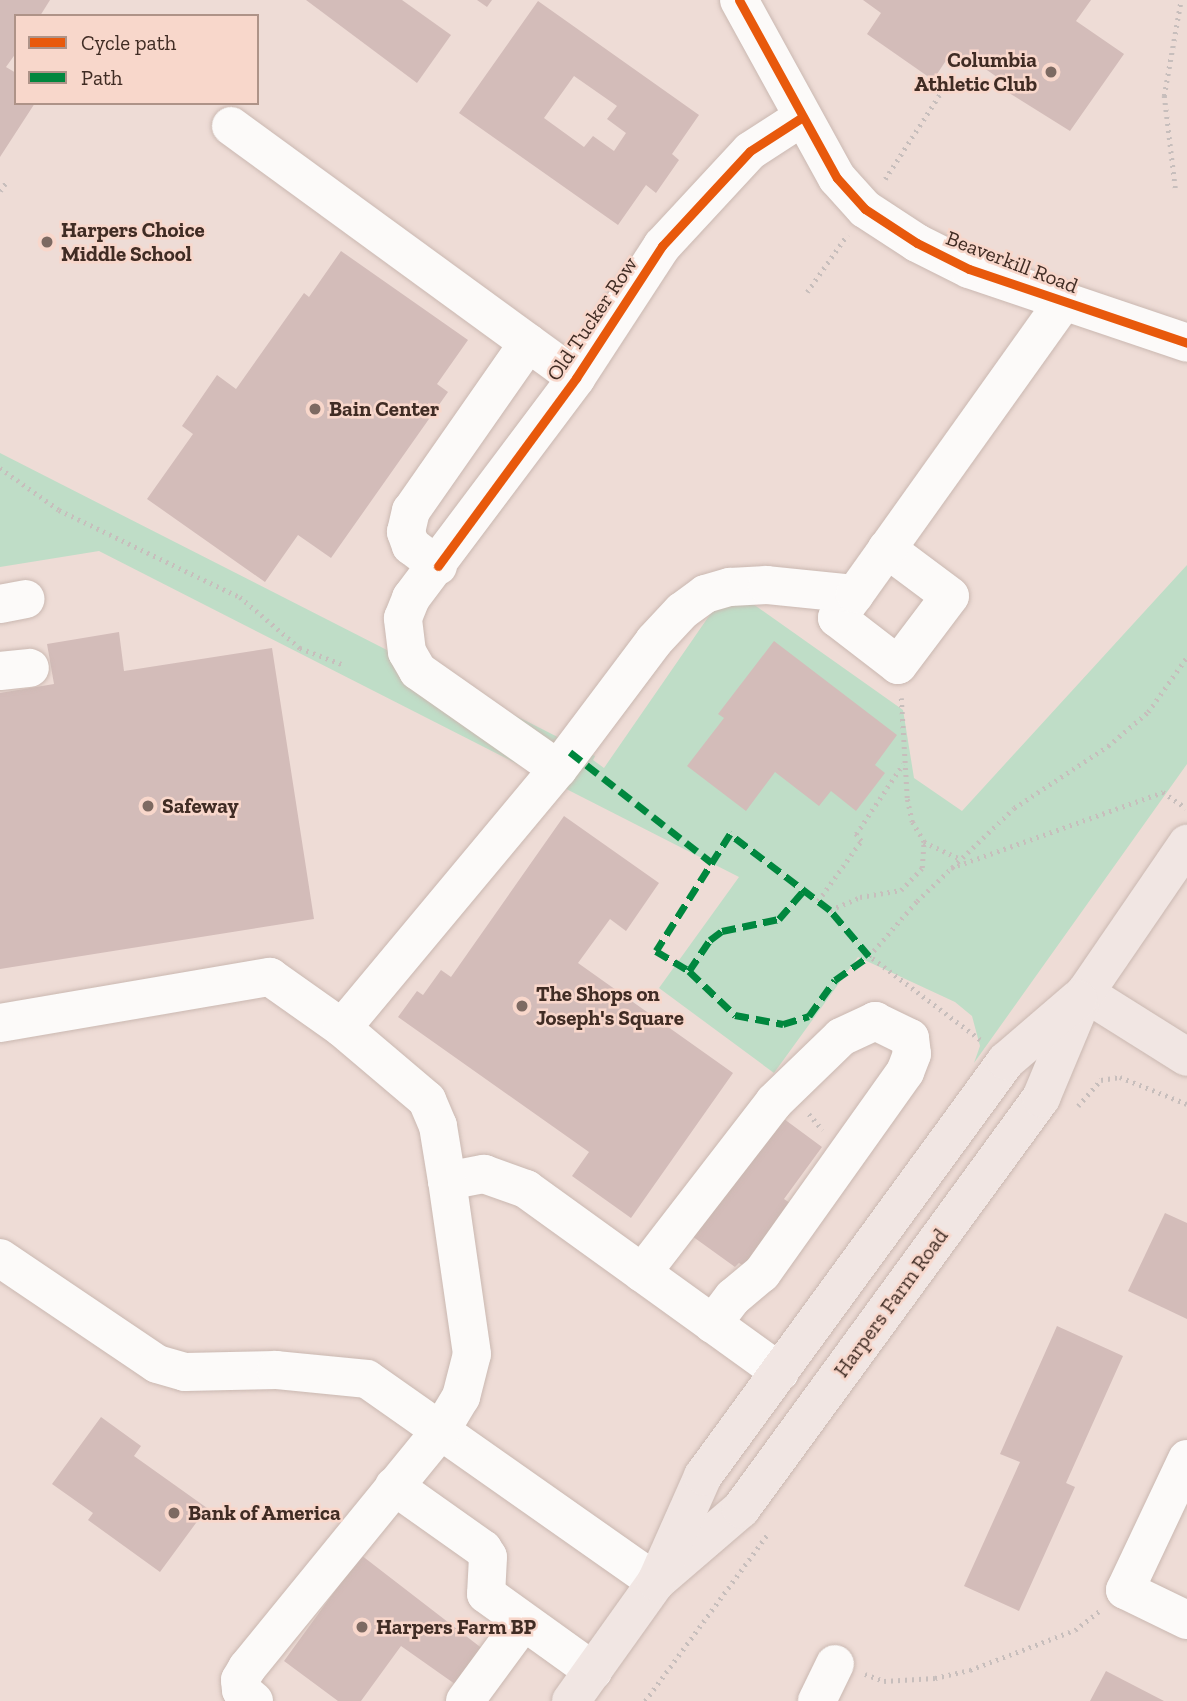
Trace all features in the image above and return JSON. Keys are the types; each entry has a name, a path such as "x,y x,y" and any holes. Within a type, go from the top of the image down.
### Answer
{"main road":[{"name":"Harpers Farm Road","path":"656,1582 741,1509 1041,1098 1085,993 1187,844"},
{"name":"Harpers Farm Road","path":"582,1686 656,1582 703,1476 1006,1061 1085,993"},
{"path":"1085,993 1187,1057"}],"street":[{"name":"Beaverkill Road","path":"739,0 801,118 837,178 865,209 917,243 969,269 1187,343"},
{"name":"Old Tucker Row","path":"558,769 418,671 407,652 403,618 411,598 438,566 576,378 662,246 750,151 801,118"},
{"path":"231,126 576,378"},
{"path":"887,549 950,596 898,665 837,618 1063,302"},
{"path":"438,566 411,545 406,532 411,512 528,344"},
{"path":"342,1027 558,769 654,640 705,594 767,585 855,594"},
{"path":"0,1023 270,977 342,1027 427,1100 438,1126 472,1354 461,1397 440,1430 247,1668 240,1680 241,1690 254,1701"},
{"path":"642,1273 774,1102 841,1037 876,1021 910,1038 912,1054 905,1072 762,1273 733,1297 713,1324"},
{"path":"447,1181 484,1174 510,1181 780,1372"},
{"path":"0,1258 157,1364 185,1372 275,1370 367,1379 656,1582"},
{"path":"1187,1460 1125,1590 1187,1620"},
{"path":"394,1486 483,1549 488,1557 486,1594 523,1622 582,1686"},
{"path":"465,1701 523,1622"},
{"path":"817,1701 835,1664"}],"path":[{"path":"1175,188 1164,96 1181,0"},
{"path":"0,191 7,181"},
{"path":"0,468 59,510 240,597 299,648 344,665"},
{"path":"989,1047 869,956 959,858 1014,808 1108,746 1147,712 1187,657"},
{"path":"898,665 903,763 912,822 924,842 959,858"},
{"path":"818,901 861,841 856,834 903,763"},
{"path":"949,869 1163,792 1187,809"},
{"path":"830,910 860,897 901,890 922,868 924,842"},
{"path":"1077,1108 1093,1085 1121,1077 1187,1104"},
{"path":"645,1701 769,1532"},
{"path":"835,1664 884,1681 935,1678 970,1670 1075,1630 1125,1590"}],"green space":[{"path":"0,453 595,756 593,760 604,768 729,587 903,710 914,778 962,811 1187,565 1187,764 974,1063 980,1046 972,1016 955,1002 858,957 774,1073 659,988 739,877 99,551 0,567"}],"building":[{"path":"0,0 50,0 41,14 14,14 14,56 6,67 14,72 14,105 34,105 0,157"},
{"path":"306,0 402,0 451,35 417,83"},
{"path":"477,0 492,0 487,7"},
{"name":"Columbia Athletic Club","path":"863,0 1091,0 1076,21 1124,54 1070,131 1006,91 1010,86 971,59 968,65 951,53 933,80 867,34 881,13"},
{"path":"538,1 699,115 672,154 679,160 656,193 646,185 618,225 459,113","holes":["574,76 617,106 607,119 626,133 614,151 593,136 584,147 544,118"]},
{"name":"Bain Center","path":"341,251 468,340 437,384 448,392 331,558 298,535 265,582 147,499 193,434 182,426 217,375 236,389 304,293 309,297"},
{"name":"Safeway","path":"119,632 124,671 272,648 314,919 0,969 0,693 54,684 47,644"},
{"path":"774,641 897,735 875,765 885,773 856,811 831,791 819,806 775,772 746,811 687,766 724,718 718,714"},
{"name":"The Shops on Joseph's Square","path":"564,816 659,883 626,931 610,919 578,963 733,1073 631,1218 572,1176 589,1152 398,1017 417,991 423,995 441,970 451,977"},
{"path":"780,1116 822,1147 784,1199 790,1203 744,1266 739,1263 735,1267 692,1236"},
{"path":"1165,1213 1187,1223 1187,1319 1128,1291"},
{"path":"1057,1326 1123,1356 1066,1483 1075,1487 1019,1611 964,1586 1020,1462 1000,1454"},
{"path":"101,1417 141,1446 134,1456 207,1508 160,1572 88,1520 93,1513 52,1484"},
{"name":"Harpers Farm BP","path":"361,1555 488,1653 462,1689 401,1646 361,1701 338,1701 284,1661"},
{"path":"1106,1671 1164,1701 1090,1701"}],"marked path":[{"path":"570,752 712,863"},
{"path":"689,971 735,1015 783,1024 809,1016 835,980 869,956 830,910 730,834 656,951 689,971 710,940 722,931 779,919 804,890"}],"cycle path":[{"path":"739,0 837,178 865,209 917,243 969,269 1187,343"},
{"path":"438,566 576,378 662,246 750,151 801,118"}],"place":[{"name":"Columbia Athletic Club","path":"1051,72"},
{"name":"Harpers Choice Middle School","path":"47,242"},
{"name":"Bain Center","path":"315,409"},
{"name":"Safeway","path":"148,806"},
{"name":"The Shops on Joseph's Square","path":"522,1006"},
{"name":"Bank of America","path":"174,1513"},
{"name":"Harpers Farm BP","path":"362,1627"}]}
